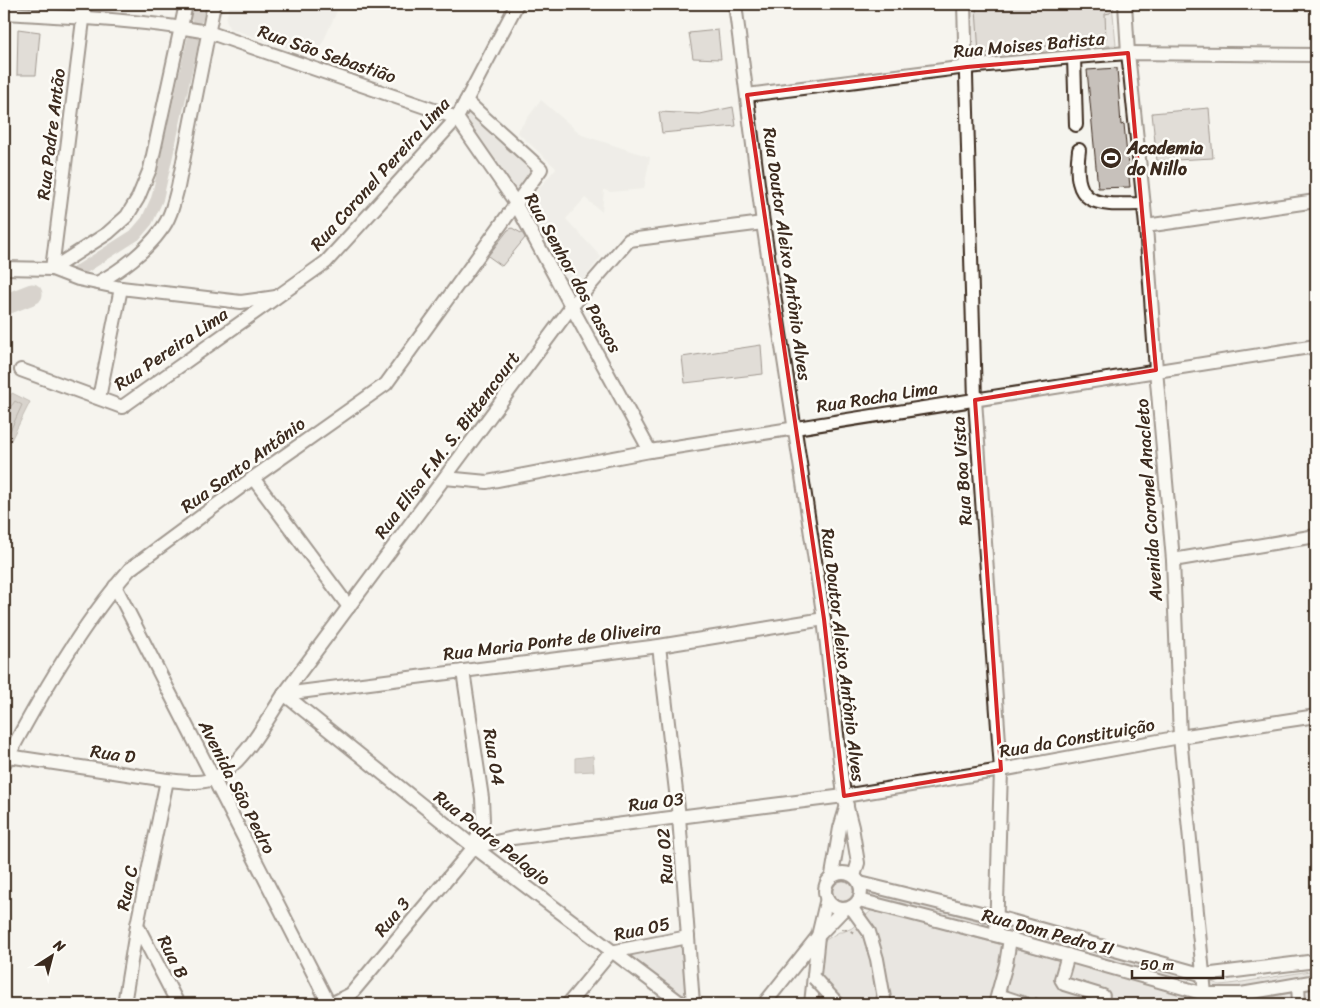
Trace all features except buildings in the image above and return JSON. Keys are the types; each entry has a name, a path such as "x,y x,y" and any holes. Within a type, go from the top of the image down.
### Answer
{"street":[{"name":"Rua Padre Antão","path":"52,270 85,4"},
{"path":"52,270 108,233 127,216 138,198 150,169 186,4"},
{"path":"99,282 114,274 147,246 162,230 170,214 178,187 214,4"},
{"name":"Rua Coronel Pereira Lima","path":"4,268 52,270 78,279 121,288 241,302 278,297 326,262 457,118 518,4"},
{"name":"Rua Doutor Aleixo Antônio Alves","path":"735,4 763,223 824,619 845,801 858,863 857,879"},
{"name":"Rua Boa Vista","path":"964,4 975,400 1001,770 996,935"},
{"name":"Avenida Coronel Anacleto","path":"1124,4 1146,226 1156,370 1173,560 1180,737 1205,994"},
{"name":"Rua São Sebastião","path":"4,13 84,18 208,32 457,118"},
{"name":"Rua Moises Batista","path":"747,95 967,67 1074,56 1128,53 1316,55"},
{"path":"1074,56 1076,125"},
{"name":"Rua Santo Antônio","path":"6,760 65,658 130,569 253,478 386,384 541,169 466,101"},
{"name":"Rua Senhor dos Passos","path":"457,118 515,203 650,451"},
{"path":"1079,150 1078,182 1088,198 1108,205 1144,204"},
{"path":"1146,226 1316,201"},
{"name":"Rua Elisa F.M. S. Bittencourt","path":"213,779 228,770 245,752 284,694 572,306 630,240 763,223"},
{"path":"99,398 121,288"},
{"name":"Rua Pereira Lima","path":"21,370 122,407 278,297"},
{"name":"Rua Rocha Lima","path":"445,478 487,482 650,451 1316,346"},
{"path":"253,478 349,607"},
{"path":"1173,560 1316,536"},
{"name":"Avenida São Pedro","path":"116,586 213,779 330,1004"},
{"name":"Rua Maria Ponte de Oliveira","path":"284,694 659,646 824,619"},
{"name":"Rua 02","path":"659,646 680,817 693,1004"},
{"name":"Rua 04","path":"462,671 482,798 483,820 474,847"},
{"name":"Rua Padre Pelagio","path":"284,694 474,847 682,1004"},
{"name":"Rua da Constituição","path":"845,801 1180,737 1316,716"},
{"name":"Rua D","path":"6,760 168,780 193,782 213,779"},
{"name":"Rua C","path":"124,1004 137,925 168,780"},
{"name":"Rua Doutor Aleixo Antônio Alves","path":"832,876 845,801"},
{"name":"Rua 03","path":"474,847 513,838 680,817 845,801"},
{"name":"Rua 3","path":"330,1004 351,994 474,847"},
{"path":"764,1004 818,936 861,894 857,879 841,872 832,876 826,884 826,898 818,936 811,1004"},
{"name":"Rua Dom Pedro II","path":"857,879 1204,975 1316,961"},
{"path":"826,898 834,906 851,905"},
{"path":"851,905 869,932 877,959 885,1004"},
{"name":"Rua Dom Pedro II","path":"851,905 996,935 1205,994 1241,994 1316,982"},
{"name":"Rua B","path":"137,925 178,1004"},
{"name":"Rua 05","path":"568,1004 611,952 688,937"},
{"path":"1010,939 997,999 1025,1004"},
{"path":"1068,955 1061,980 1064,984 1103,996"},
{"path":"814,978 838,1004"},
{"path":"1298,985 1299,1004"}],"path":[{"path":"841,929 849,930 857,935"}],"highlighted area":[{"path":"1128,53 1156,370 975,400 1001,770 844,796 824,619 747,95 967,67"}],"shaded area":[{"path":"230,4 340,4 316,58 229,28 226,19"},
{"path":"970,4 1112,4 1116,45 972,57"},
{"path":"541,100 582,135 650,157 644,189 611,192 604,190 602,212 585,198 566,219 601,257 573,293 527,203 556,168 517,132"},
{"path":"467,103 538,169 515,200 459,117"},
{"path":"843,881 850,884 853,891 850,898 843,901 836,898 833,891 836,884"},
{"path":"873,891 989,924 990,926 989,929 873,898 870,895"},
{"path":"872,910 1204,999 1251,1000 1316,988 1316,1004 816,1004 824,941 839,932 852,928"},
{"path":"1002,927 1186,976 1190,979 1186,983 1000,935"},
{"path":"681,943 686,1002 627,956"},
{"path":"1316,970 1316,977 1241,990 1213,989 1211,984 1212,982 1220,985 1230,984"}],"water":[{"path":"12,393 30,402 11,440 4,436 4,409"},
{"path":"593,756 594,771 575,772 575,758"}],"waterway":[{"path":"197,18 200,4"},
{"path":"77,272 135,235 147,221 157,199 193,40"},
{"path":"4,305 32,294"}],"place":[{"name":"Academia do Nillo","path":"1111,158"}]}
